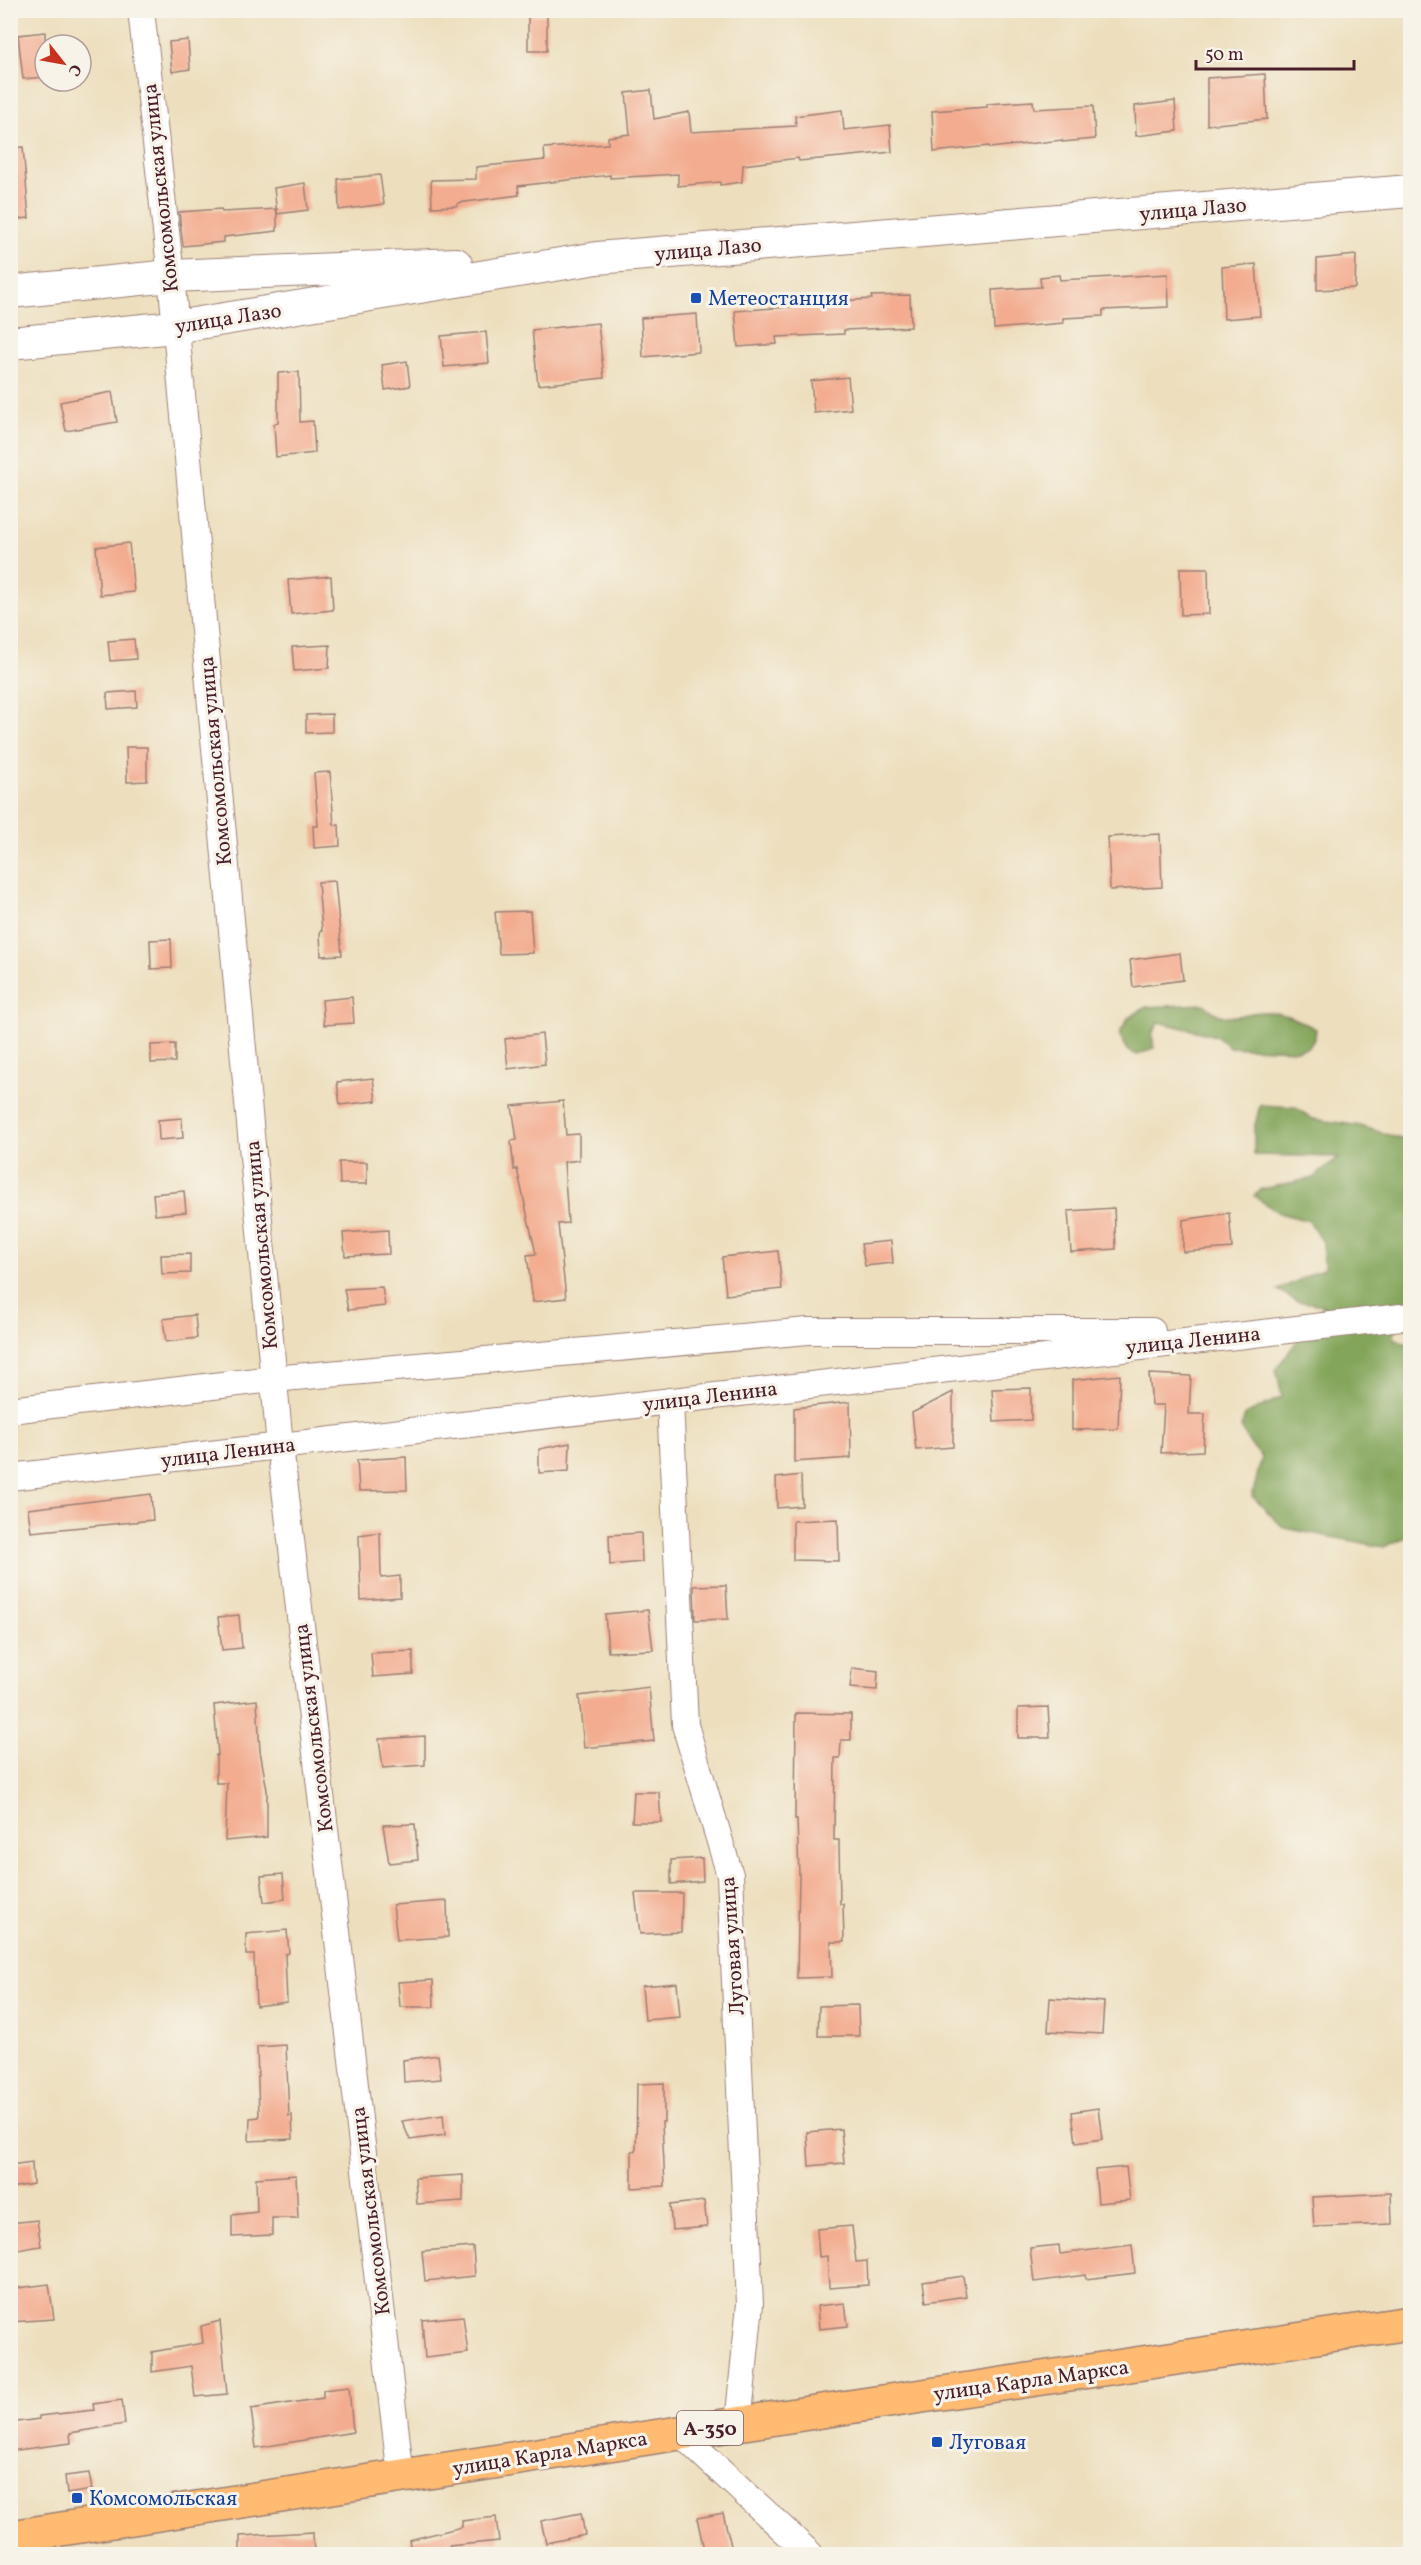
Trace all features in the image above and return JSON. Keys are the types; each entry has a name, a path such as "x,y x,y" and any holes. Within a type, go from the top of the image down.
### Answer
{"highway":[{"name":"улица Карла Маркса","path":"10,2537 1410,2323"}],"street":[{"name":"Комсомольская улица","path":"141,10 171,276 280,1446 401,2477"},
{"name":"улица Лазо","path":"10,343 175,327 597,258 1410,191"},
{"path":"10,292 171,276 597,258"},
{"name":"улица Ленина","path":"10,1477 1410,1316"},
{"path":"10,1410 273,1378 808,1331 1276,1331"},
{"name":"Луговая улица","path":"670,1401 684,1725 730,1875 750,2304 738,2424"},
{"path":"680,2433 810,2554"}],"green space":[{"path":"1204,1004 1213,1011 1229,1017 1261,1012 1283,1015 1316,1029 1315,1038 1309,1047 1297,1050 1229,1047 1216,1036 1159,1022 1152,1034 1154,1048 1138,1055 1129,1052 1119,1034 1128,1018 1146,1007"},
{"path":"1260,1105 1295,1107 1313,1119 1361,1126 1410,1142 1410,1305 1395,1308 1394,1338 1410,1345 1410,1535 1384,1547 1284,1528 1252,1496 1262,1457 1250,1444 1241,1428 1245,1415 1282,1397 1276,1369 1324,1305 1297,1301 1278,1290 1324,1268 1323,1242 1309,1221 1279,1213 1254,1196 1262,1189 1313,1178 1339,1157 1254,1155 1254,1129"}],"building":[{"path":"528,15 547,15 547,51 528,51"},
{"path":"33,33 33,78 23,79 18,35"},
{"path":"188,40 190,69 172,72 169,42"},
{"path":"1265,74 1267,119 1207,125 1207,78"},
{"path":"651,90 654,119 689,112 691,132 796,126 795,116 842,110 844,130 890,125 892,152 799,161 798,158 743,165 742,182 720,185 720,182 678,186 678,174 610,178 610,175 518,186 519,195 458,203 458,206 432,207 431,180 476,179 476,167 545,160 544,148 608,144 608,137 630,134 626,93"},
{"path":"1033,101 1034,109 1093,106 1095,139 934,152 932,111"},
{"path":"1175,101 1177,131 1136,136 1135,106"},
{"path":"23,147 29,218 10,220 10,148"},
{"path":"380,175 384,204 339,210 338,179"},
{"path":"305,183 308,210 277,214 274,188"},
{"path":"221,209 222,212 277,209 277,231 224,237 224,242 183,246 179,212"},
{"path":"1356,255 1355,288 1317,290 1317,259"},
{"path":"1256,264 1260,316 1224,319 1222,267"},
{"path":"1168,274 1169,307 1103,310 1103,316 1063,318 1063,323 994,329 992,290 1041,287 1040,277 1059,275 1060,280"},
{"path":"910,295 911,327 844,330 844,334 776,337 777,344 738,347 735,311 801,306 801,303 872,299 871,296"},
{"path":"697,314 699,352 643,357 641,318"},
{"path":"598,323 604,378 538,385 532,330"},
{"path":"486,332 489,363 444,367 441,336"},
{"path":"407,361 410,386 385,390 382,365"},
{"path":"299,372 300,422 313,421 315,453 276,457 274,424 278,423 278,373"},
{"path":"848,377 851,409 814,413 811,381"},
{"path":"112,392 117,422 66,431 60,402"},
{"path":"129,543 134,592 100,595 96,547"},
{"path":"1180,568 1208,568 1209,614 1181,615"},
{"path":"331,576 333,610 291,614 288,580"},
{"path":"134,639 136,659 110,661 108,641"},
{"path":"330,645 329,668 294,671 292,647"},
{"path":"136,691 137,707 108,709 107,693"},
{"path":"332,714 332,732 306,733 306,715"},
{"path":"126,747 147,747 147,781 127,782"},
{"path":"330,772 334,825 339,825 340,846 314,848 313,826 318,826 314,773"},
{"path":"1160,834 1162,887 1110,890 1108,837"},
{"path":"335,881 342,955 321,956 320,931 322,931 318,882"},
{"path":"530,911 533,953 499,954 495,912"},
{"path":"171,939 172,968 151,969 150,940"},
{"path":"1180,953 1183,980 1133,987 1130,960"},
{"path":"352,997 354,1023 324,1025 322,1000"},
{"path":"542,1034 545,1064 508,1069 505,1039"},
{"path":"175,1044 175,1062 151,1063 151,1045"},
{"path":"373,1078 376,1101 340,1105 337,1082"},
{"path":"563,1101 566,1135 579,1134 579,1160 564,1162 568,1223 558,1224 566,1298 533,1302 527,1255 536,1254 517,1169 514,1170 511,1141 517,1140 512,1106"},
{"path":"182,1118 183,1138 159,1140 158,1120"},
{"path":"339,1162 367,1162 367,1184 340,1184"},
{"path":"184,1191 186,1212 155,1215 153,1194"},
{"path":"1114,1208 1116,1249 1071,1252 1068,1211"},
{"path":"1229,1213 1232,1248 1183,1252 1183,1220"},
{"path":"388,1230 389,1254 345,1256 343,1233"},
{"path":"891,1241 893,1263 865,1266 861,1244"},
{"path":"778,1251 782,1289 726,1295 722,1257"},
{"path":"190,1254 190,1273 162,1274 161,1255"},
{"path":"382,1287 385,1306 348,1310 344,1289"},
{"path":"195,1315 197,1338 166,1342 163,1319"},
{"path":"1149,1374 1191,1376 1189,1414 1205,1414 1203,1451 1161,1453 1164,1405 1152,1405"},
{"path":"1120,1375 1118,1429 1072,1430 1072,1380"},
{"path":"1031,1388 1031,1420 994,1422 992,1389"},
{"path":"953,1392 953,1447 916,1450 912,1413"},
{"path":"850,1402 851,1458 794,1462 794,1408"},
{"path":"570,1443 569,1471 539,1473 539,1449"},
{"path":"406,1457 407,1490 359,1491 357,1460"},
{"path":"801,1475 802,1506 777,1508 776,1478"},
{"path":"151,1494 153,1520 31,1532 28,1509"},
{"path":"838,1519 839,1561 793,1560 793,1521"},
{"path":"380,1532 381,1578 400,1576 400,1597 361,1600 359,1535"},
{"path":"641,1533 642,1562 610,1565 609,1535"},
{"path":"726,1585 728,1619 695,1620 694,1586"},
{"path":"648,1610 653,1650 608,1652 605,1614"},
{"path":"239,1615 242,1648 222,1650 218,1617"},
{"path":"413,1651 413,1674 373,1677 371,1653"},
{"path":"852,1668 878,1671 877,1690 850,1688"},
{"path":"649,1687 654,1741 584,1748 579,1696"},
{"path":"257,1700 260,1751 267,1790 267,1837 225,1841 227,1783 216,1783 216,1755 218,1755 214,1705"},
{"path":"1048,1707 1050,1738 1018,1738 1018,1708"},
{"path":"796,1713 851,1714 851,1740 841,1740 840,1758 835,1758 834,1840 839,1840 840,1904 843,1904 844,1942 831,1942 832,1977 797,1978 799,1875 797,1819 795,1819"},
{"path":"425,1736 425,1765 383,1768 379,1739"},
{"path":"634,1792 659,1792 661,1822 632,1822"},
{"path":"415,1824 418,1860 389,1863 383,1825"},
{"path":"702,1858 703,1881 671,1884 671,1860"},
{"path":"283,1874 285,1899 264,1902 261,1876"},
{"path":"635,1893 682,1893 681,1932 640,1934"},
{"path":"447,1901 448,1937 397,1940 393,1905"},
{"path":"287,1930 289,1953 285,1954 287,2002 256,2006 254,1955 246,1955 246,1934"},
{"path":"433,1980 434,2007 400,2007 398,1982"},
{"path":"677,1983 680,2017 645,2020 642,1986"},
{"path":"1050,1998 1104,2002 1102,2034 1048,2031"},
{"path":"858,2005 859,2036 818,2036 819,2006"},
{"path":"286,2045 289,2116 292,2115 293,2139 249,2141 250,2118 259,2117 257,2047"},
{"path":"438,2055 441,2079 404,2082 403,2060"},
{"path":"664,2083 664,2122 662,2122 665,2186 632,2188 632,2151 636,2151 637,2084"},
{"path":"1098,2108 1102,2139 1076,2143 1072,2112"},
{"path":"443,2115 445,2135 410,2140 402,2121"},
{"path":"841,2129 844,2163 809,2166 807,2132"},
{"path":"32,2162 33,2184 10,2188 10,2165"},
{"path":"1126,2167 1130,2200 1098,2203 1095,2170"},
{"path":"296,2175 298,2218 272,2218 272,2235 232,2237 232,2215 257,2212 256,2178"},
{"path":"463,2175 463,2201 417,2204 415,2178"},
{"path":"1391,2193 1392,2224 1314,2227 1312,2197"},
{"path":"704,2201 707,2227 672,2230 670,2205"},
{"path":"37,2220 41,2246 10,2251 10,2223"},
{"path":"852,2226 856,2262 867,2261 868,2285 829,2288 827,2256 819,2257 817,2229"},
{"path":"1059,2245 1060,2254 1132,2245 1135,2273 1086,2279 1085,2275 1034,2282 1030,2248"},
{"path":"473,2247 475,2276 425,2281 422,2251"},
{"path":"963,2276 966,2296 926,2302 923,2282"},
{"path":"49,2284 54,2319 10,2322 10,2289"},
{"path":"845,2303 848,2326 819,2329 817,2306"},
{"path":"463,2316 468,2353 425,2358 422,2320"},
{"path":"220,2321 227,2394 195,2397 191,2366 152,2372 152,2352 203,2343 201,2326"},
{"path":"349,2387 353,2432 256,2448 251,2409 323,2398 323,2390"},
{"path":"122,2400 125,2424 70,2433 71,2443 10,2451 10,2423 39,2419 39,2416 94,2410 93,2404"},
{"path":"89,2473 92,2490 67,2494 65,2476"},
{"path":"581,2513 585,2535 546,2543 541,2521"},
{"path":"723,2513 733,2554 705,2554 697,2518"},
{"path":"496,2517 499,2541 449,2546 451,2554 425,2554 424,2548 411,2550 409,2540 462,2527 462,2521"},
{"path":"313,2532 314,2554 240,2554 240,2536"}],"place":[{"name":"Метеостанция","path":"696,298"},
{"name":"Луговая","path":"937,2442"},
{"name":"Комсомольская","path":"77,2498"}]}
